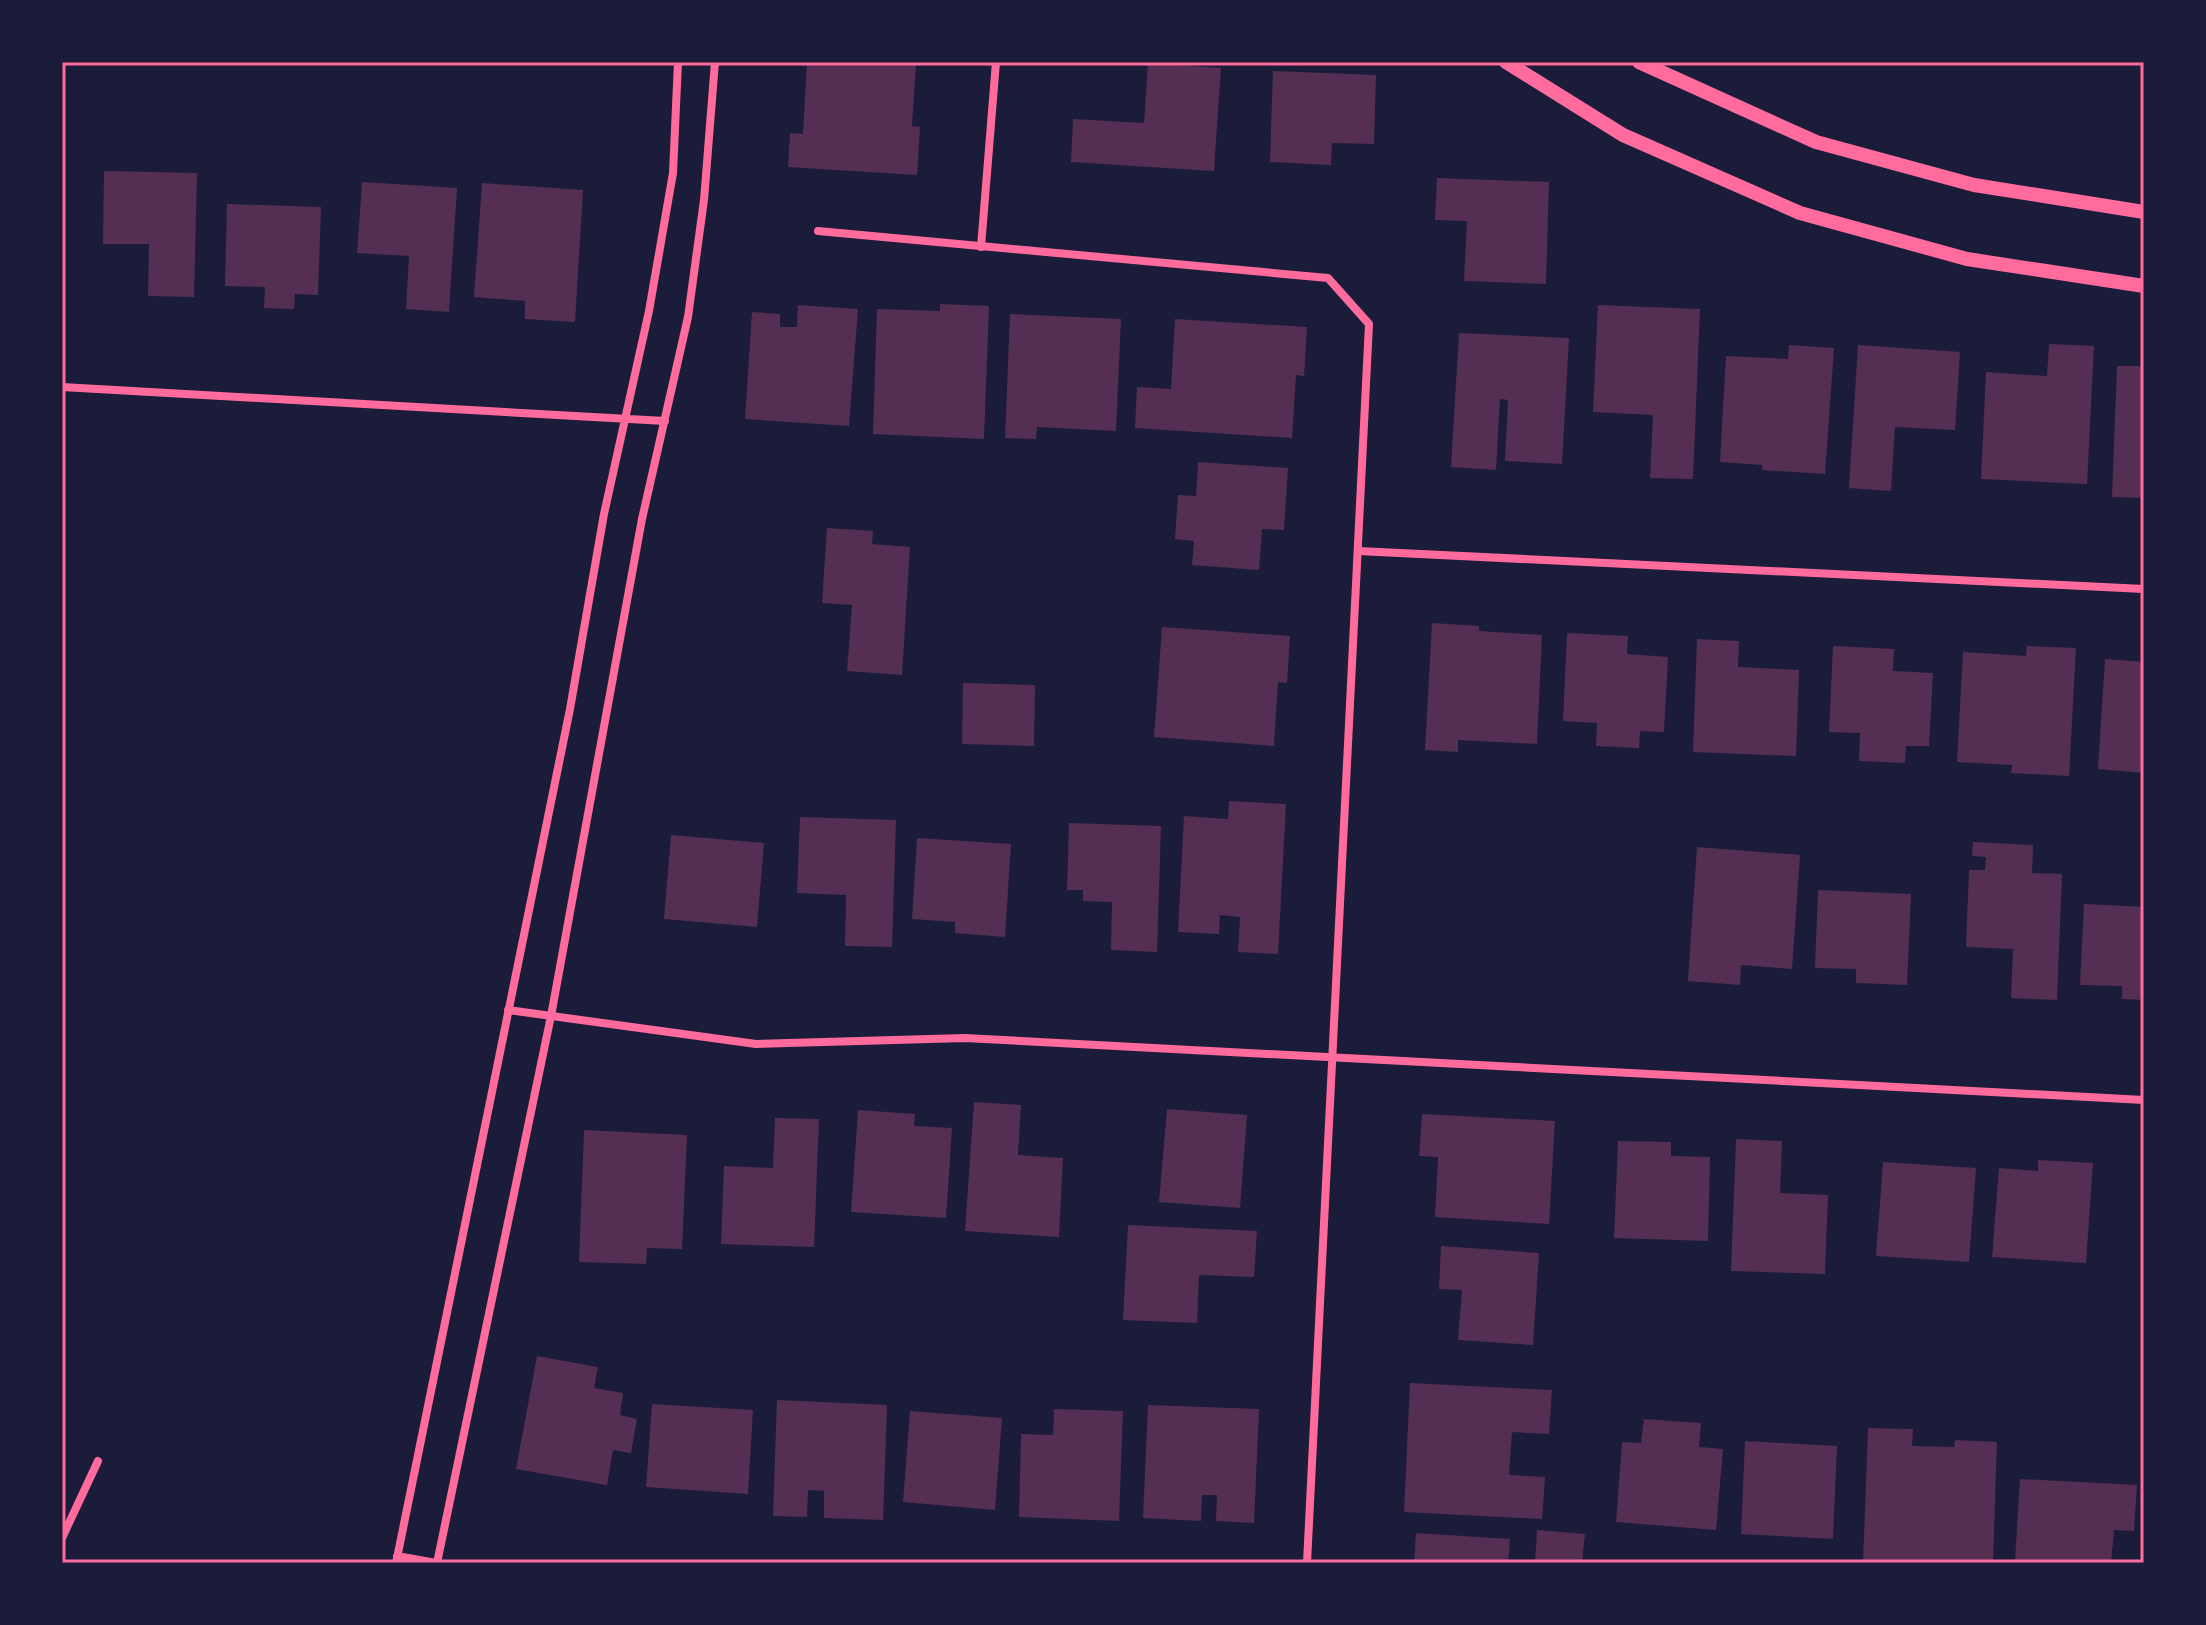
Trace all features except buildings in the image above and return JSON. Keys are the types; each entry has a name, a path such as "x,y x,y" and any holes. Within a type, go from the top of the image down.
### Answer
{"street":[{"path":"678,62 673,173 649,311 604,514 570,709 396,1560 436,1563 551,1016 642,519 688,317 704,200 715,62"},
{"path":"981,247 996,62"},
{"path":"1506,62 1623,135 1800,213 1967,259 2144,286"},
{"path":"1639,62 1816,142 1974,185 2144,212"},
{"path":"818,231 1328,278 1369,324 1307,1563"},
{"path":"62,387 665,421"},
{"path":"1358,551 2144,589"},
{"path":"508,1010 756,1044 965,1038 2144,1100"},
{"path":"62,1538 98,1461"}]}
